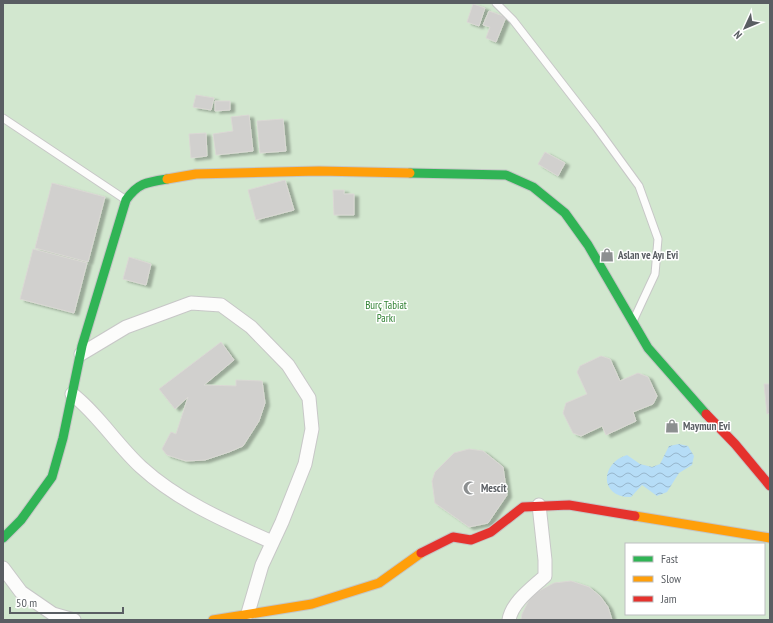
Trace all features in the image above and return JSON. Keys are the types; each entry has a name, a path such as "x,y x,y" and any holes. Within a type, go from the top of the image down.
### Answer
{"street":[{"path":"3,538 21,520 52,477 80,354 126,200 134,188 147,182 196,174 319,171 506,175 533,187 565,213 588,245 648,348 673,378 735,444 770,486"},
{"path":"80,354 126,327 191,303 221,305 251,327 288,365 309,398 312,429 304,464 262,565 248,614"},
{"path":"72,394 87,405 140,466 170,490 225,521 272,542"},
{"path":"213,620 312,604 379,583 425,550 452,538 471,540 491,532 523,507 539,505 569,505 770,538"},
{"path":"509,620 510,612 528,591 544,576 545,560 539,505"},
{"path":"3,568 21,592 53,614 74,620"}],"lane":[{"path":"496,3 513,20 596,127 639,186 658,239 655,274 633,322"},
{"path":"3,118 126,200"}],"green space":[{"name":"Burç Tabiat Parkı","path":"3,3 770,3 770,620 3,620"}],"water":[{"path":"679,444 688,446 694,456 692,465 679,473 667,492 657,496 642,485 631,497 621,496 613,492 609,486 607,479 608,472 618,459 627,455 640,464 652,467 660,464 669,446"}],"building":[{"path":"473,4 485,8 479,26 467,22"},
{"path":"489,11 506,17 496,42 486,38 490,27 483,25"},
{"path":"196,95 214,98 211,110 193,107"},
{"path":"215,101 230,101 230,110 215,111"},
{"path":"249,115 253,151 216,155 213,134 233,131 231,117"},
{"path":"283,119 286,151 260,153 257,121"},
{"path":"206,133 207,156 191,158 189,134"},
{"path":"545,152 565,163 558,176 538,164"},
{"path":"285,180 294,210 256,220 248,190"},
{"path":"52,183 105,197 88,262 35,248"},
{"path":"333,190 344,190 344,194 354,194 354,215 334,215"},
{"path":"33,249 87,263 74,313 20,299"},
{"path":"129,257 151,264 146,285 123,279"},
{"path":"221,342 234,360 204,385 236,386 236,380 262,381 265,403 259,421 243,446 229,452 205,460 186,461 167,455 162,449 171,432 176,434 188,397 175,409 159,389"},
{"path":"601,356 610,359 620,381 638,373 648,377 657,396 653,404 633,412 636,421 606,435 602,426 581,436 573,433 563,413 566,403 587,394 577,372 580,366"},
{"path":"764,384 770,384 770,413 767,414"},
{"name":"Mescit","path":"469,449 483,451 503,467 507,495 488,523 469,527 435,503 432,481 435,472 454,453"},
{"path":"571,581 589,587 600,596 608,607 612,620 521,620 522,614 529,600 537,592 554,583"}],"traffic: fast":[{"path":"410,173 506,175 533,187 565,213 588,245 648,348 706,414"},
{"path":"3,538 21,520 52,477 63,438 82,346 126,200 130,194 144,184 167,179"}],"traffic: slow":[{"path":"167,179 196,174 319,171 410,173"},
{"path":"635,516 770,538"},
{"path":"213,620 312,604 379,583 421,553"}],"traffic: jam":[{"path":"706,414 735,444 770,486"},
{"path":"421,553 453,537 471,540 491,532 523,507 569,505 635,516"}],"place":[{"name":"Aslan ve Ayı Evi","path":"607,255"},
{"name":"Maymun Evi","path":"672,426"},
{"name":"Mescit","path":"470,488"}]}
